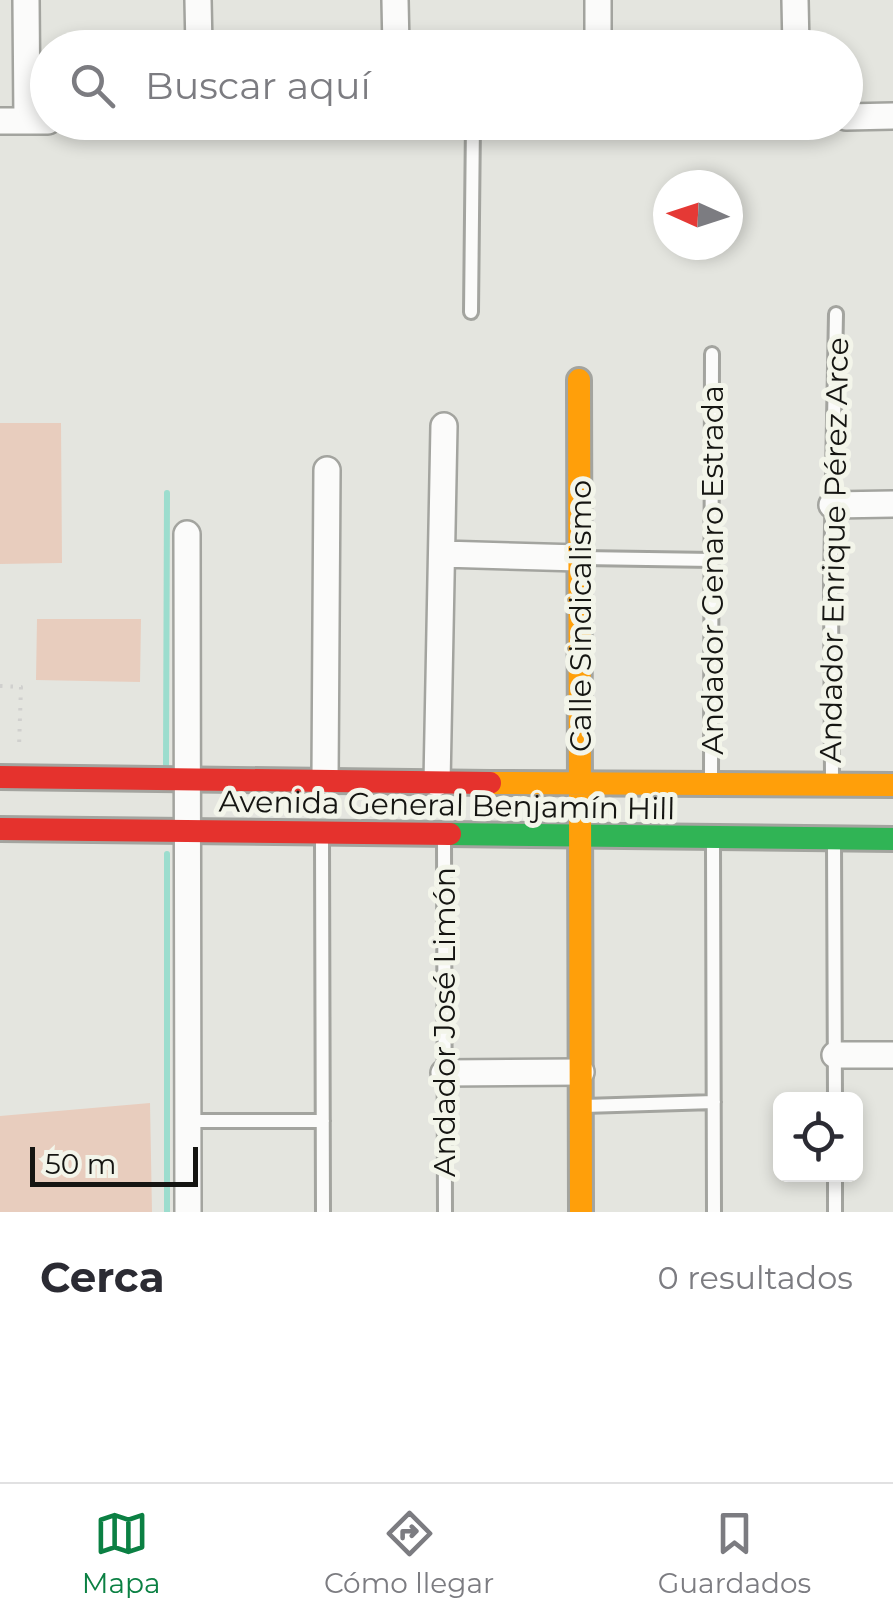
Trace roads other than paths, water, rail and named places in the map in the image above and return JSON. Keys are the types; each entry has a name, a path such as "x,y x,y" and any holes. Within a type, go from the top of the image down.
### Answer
{"main road":[{"name":"Calle Sindicalismo","path":"579,380 582,1212"},
{"name":"Avenida General Benjamín Hill","path":"9,777 893,784"},
{"name":"Avenida General Benjamín Hill","path":"0,829 893,839"}],"street":[{"path":"26,0 30,44"},
{"path":"198,0 198,30"},
{"path":"395,0 396,30"},
{"path":"598,0 598,30"},
{"path":"795,0 796,30"},
{"path":"863,117 893,116"},
{"path":"0,121 30,121"},
{"path":"438,783 444,426"},
{"path":"324,780 326,470"},
{"path":"832,505 893,504"},
{"path":"187,534 188,1212"},
{"path":"442,554 580,558"},
{"path":"835,1055 893,1055"},
{"path":"444,1073 581,1072"}],"lane":[{"path":"472,312 473,140"},
{"name":"Andador Enrique Pérez Arce","path":"832,785 836,314"},
{"name":"Andador Genaro Estrada","path":"711,785 712,354"},
{"path":"580,558 712,560"},
{"name":"Andador José Limón","path":"444,833 444,1212"},
{"path":"322,835 323,1212"},
{"path":"714,838 714,1212"},
{"path":"834,838 835,1092"},
{"path":"581,1106 714,1102"},
{"path":"188,1121 323,1122"},
{"path":"835,1182 835,1212"}],"waterway":[{"path":"166,766 167,493"},
{"path":"167,854 167,1212"}]}
